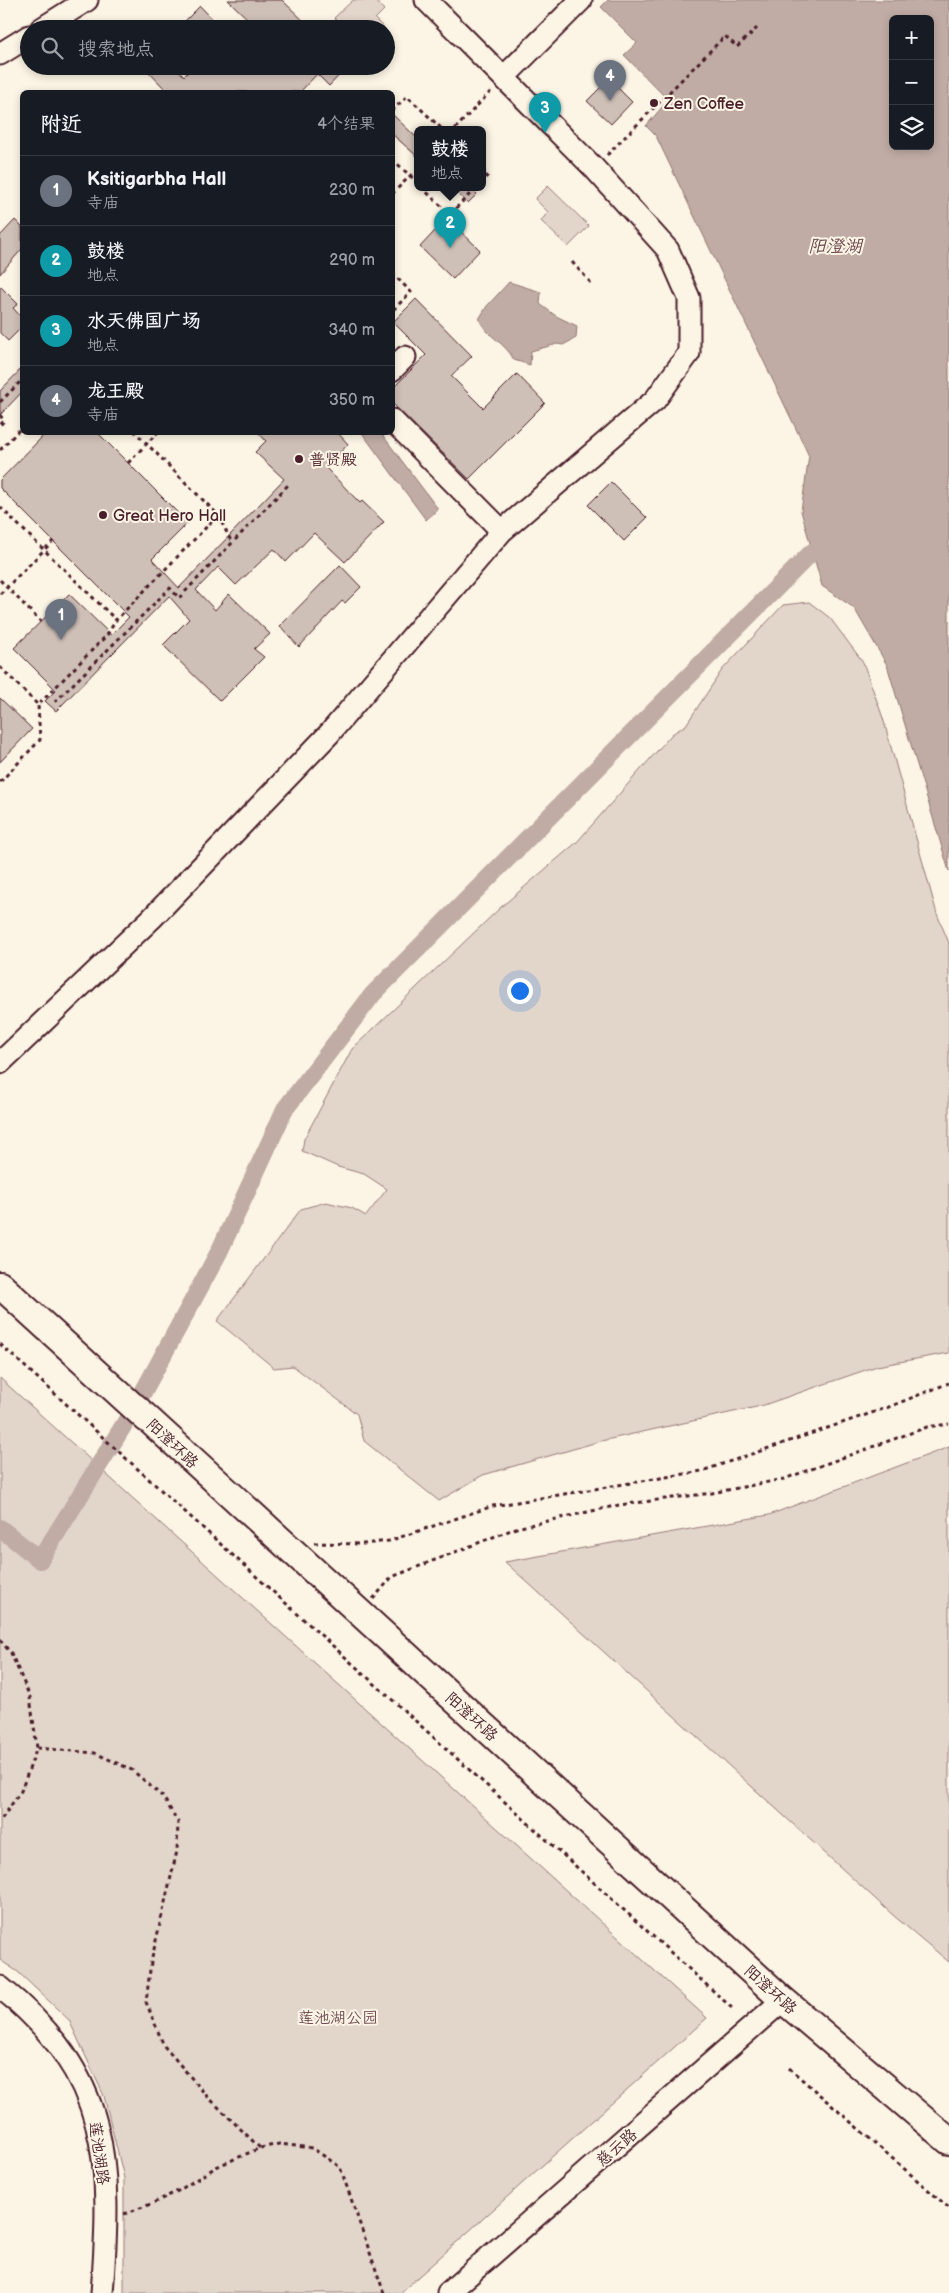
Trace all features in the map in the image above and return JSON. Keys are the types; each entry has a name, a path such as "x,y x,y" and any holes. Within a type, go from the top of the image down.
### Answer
{"main road":[{"name":"阳澄环路","path":"0,1285 783,2000 949,2140"}],"street":[{"path":"55,20 87,0"},
{"path":"1,1060 152,918 329,734 502,530 655,400 689,353 689,298 668,250 594,168 426,0"},
{"path":"504,77 581,0"},
{"path":"0,54 20,42"},
{"path":"395,423 502,530"},
{"name":"莲池湖路","path":"0,1987 20,2003 58,2044 85,2091 95,2116 102,2147 108,2219 102,2293"},
{"name":"慈云路","path":"448,2293 783,2000"}],"path":[{"path":"594,168 725,36 737,47 757,28"},
{"path":"457,126 504,77"},
{"path":"395,108 407,96 439,126"},
{"path":"395,162 414,180"},
{"path":"395,191 414,172"},
{"path":"425,191 450,214 473,191"},
{"path":"572,262 592,284"},
{"path":"395,276 411,292 395,308"},
{"path":"0,402 20,382"},
{"path":"0,415 4,421 0,425"},
{"path":"0,450 20,429"},
{"path":"138,435 218,515 232,544"},
{"path":"128,463 155,435"},
{"path":"55,702 170,588 179,598 289,484"},
{"path":"0,507 116,620"},
{"path":"38,706 108,635 116,620 218,515"},
{"path":"0,594 53,541"},
{"path":"0,580 41,622"},
{"path":"0,667 38,706 40,740 0,782"},
{"path":"0,1344 732,2008"},
{"path":"310,1542 364,1544 389,1541 493,1506 702,1471 886,1408 949,1383"},
{"path":"360,1614 392,1577 516,1528 619,1505 712,1493 784,1479 927,1427 949,1424"},
{"path":"0,1640 11,1653 30,1697 37,1748 21,1791 0,1820"},
{"path":"37,1748 95,1753 132,1770 163,1797 178,1822 177,1851 151,1962 146,2002 164,2046 206,2094 260,2148"},
{"path":"789,2068 949,2208"},
{"path":"108,2219 151,2204 178,2191 216,2167 260,2148 279,2144 312,2148 340,2167 384,2293"}],"green space":[{"path":"353,0 375,0 384,10 376,20 336,20 334,18"},
{"path":"548,186 589,226 568,247 541,221 548,212 535,199"},
{"path":"809,602 830,618 863,662 883,718 937,914 949,943 949,1353 877,1366 761,1406 601,1441 483,1475 439,1501 364,1441 357,1414 293,1366 274,1368 217,1321 301,1209 326,1202 352,1208 366,1216 387,1189 364,1174 338,1167 302,1151 304,1139 352,1049 501,907 577,842 672,734 686,725 722,670 783,605"},
{"name":"莲池湖公园","path":"0,1378 707,2018 400,2293 124,2293 124,2178 104,2096 69,2020 18,1972 0,1960"},
{"path":"949,1447 949,1962 894,1916 505,1562 769,1515"}],"water":[{"name":"阳澄湖","path":"608,0 949,0 949,871 887,665 854,608 822,586 801,511 809,456 656,136 646,126 668,100 624,55 637,43 601,7"},
{"path":"509,282 541,292 540,304 556,316 577,326 576,338 563,345 557,344 531,351 530,365 514,360 506,349 486,330 479,319 487,306"},
{"path":"363,435 382,435 438,509 426,520"}],"building":[{"path":"228,0 282,0 303,20 258,20 249,20"},
{"path":"200,6 213,20 186,20"},
{"path":"152,75 316,75 302,90 166,90"},
{"path":"318,75 339,75 329,86"},
{"path":"609,79 632,102 611,124 587,101"},
{"path":"395,117 414,135 414,153 395,137"},
{"path":"454,191 474,191 477,194 468,203"},
{"path":"447,218 480,250 453,279 420,247"},
{"path":"15,220 20,225 20,251 0,274 0,236"},
{"path":"0,286 18,304 13,308 20,316 20,329 8,341 0,333"},
{"path":"416,299 472,356 451,376 483,408 517,374 545,403 469,479 395,406 395,386 426,355 395,324 395,320"},
{"path":"20,370 20,394 0,415 0,391"},
{"path":"44,435 100,435 188,523 152,559 179,588 284,479 255,452 266,441 261,435 340,435 348,444 326,468 360,503 362,501 384,522 345,562 314,533 286,562 274,549 236,585 218,567 196,590 215,610 229,594 270,634 254,649 264,657 220,701 163,645 189,619 169,596 56,711 45,701 56,690 14,648 69,594 111,635 129,617 0,488 0,480"},
{"path":"611,482 647,518 624,541 588,505"},
{"path":"340,565 361,587 345,603 342,601 299,647 280,626"},
{"path":"0,698 32,729 0,762"}],"waterway":[{"path":"0,1528 40,1560 135,1407 219,1252 285,1109 373,994 812,552"}],"place":[{"name":"龙王殿","path":"610,101"},
{"name":"Zen Coffee","path":"654,103"},
{"name":"水天佛国广场","path":"545,133"},
{"name":"鼓楼","path":"450,248"},
{"name":"普贤殿","path":"299,459"},
{"name":"Great Hero Hall","path":"103,515"},
{"name":"Ksitigarbha Hall","path":"61,640"}]}
